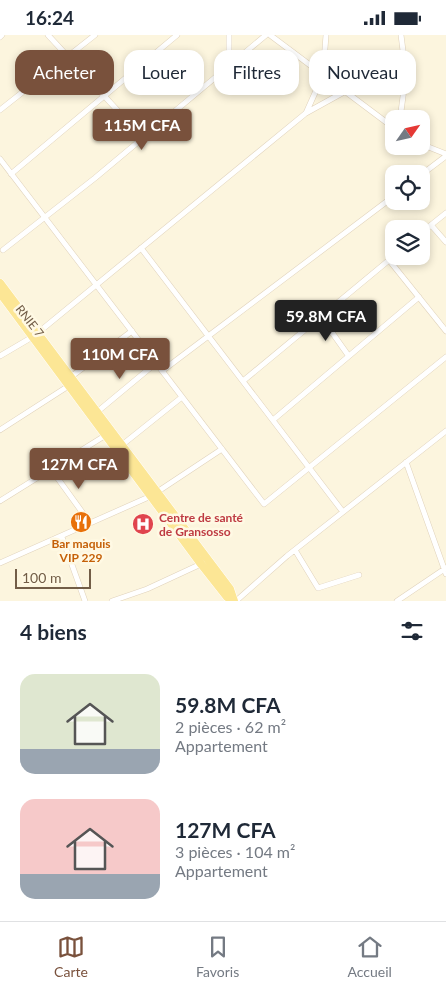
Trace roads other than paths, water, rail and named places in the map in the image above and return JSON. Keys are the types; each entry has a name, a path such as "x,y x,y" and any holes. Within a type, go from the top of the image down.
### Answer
{"main road":[{"name":"RNIE 7","path":"0,283 106,435 230,589 235,601"},
{"name":"RNIE 7","path":"1,295 72,376 122,445 202,564 227,597 235,601"}],"street":[{"path":"48,35 62,50"},
{"path":"76,50 95,35"},
{"path":"12,174 177,35"},
{"path":"229,35 229,50"},
{"path":"248,50 268,35 309,65"},
{"path":"325,50 326,35"},
{"path":"401,35 406,74 401,110"},
{"path":"3,250 214,78"},
{"path":"0,109 18,95"},
{"path":"306,113 314,95"},
{"path":"0,356 36,334 306,113 339,95"},
{"path":"348,95 385,122"},
{"path":"105,97 142,138"},
{"path":"430,148 446,155 430,168"},
{"path":"0,159 264,504 446,357"},
{"path":"162,371 385,203"},
{"path":"446,213 431,225 446,242"},
{"path":"141,248 344,512"},
{"path":"243,381 385,263"},
{"path":"393,265 446,331"},
{"path":"273,420 419,297"},
{"path":"320,317 348,355"},
{"path":"72,376 132,331"},
{"path":"97,412 156,363"},
{"path":"0,430 70,385"},
{"path":"122,445 182,397"},
{"path":"235,601 295,550 446,431"},
{"path":"0,501 106,435"},
{"path":"0,563 62,537 154,494 222,449"},
{"path":"397,601 445,571 406,462"},
{"path":"51,469 90,523"},
{"path":"62,537 86,601"},
{"path":"295,550 318,588 359,575"},
{"path":"112,601 147,589 202,564"}],"place":[{"name":"Bar maquis VIP 229","path":"81,522"},
{"name":"Centre de santé de Gransosso","path":"143,524"}]}
